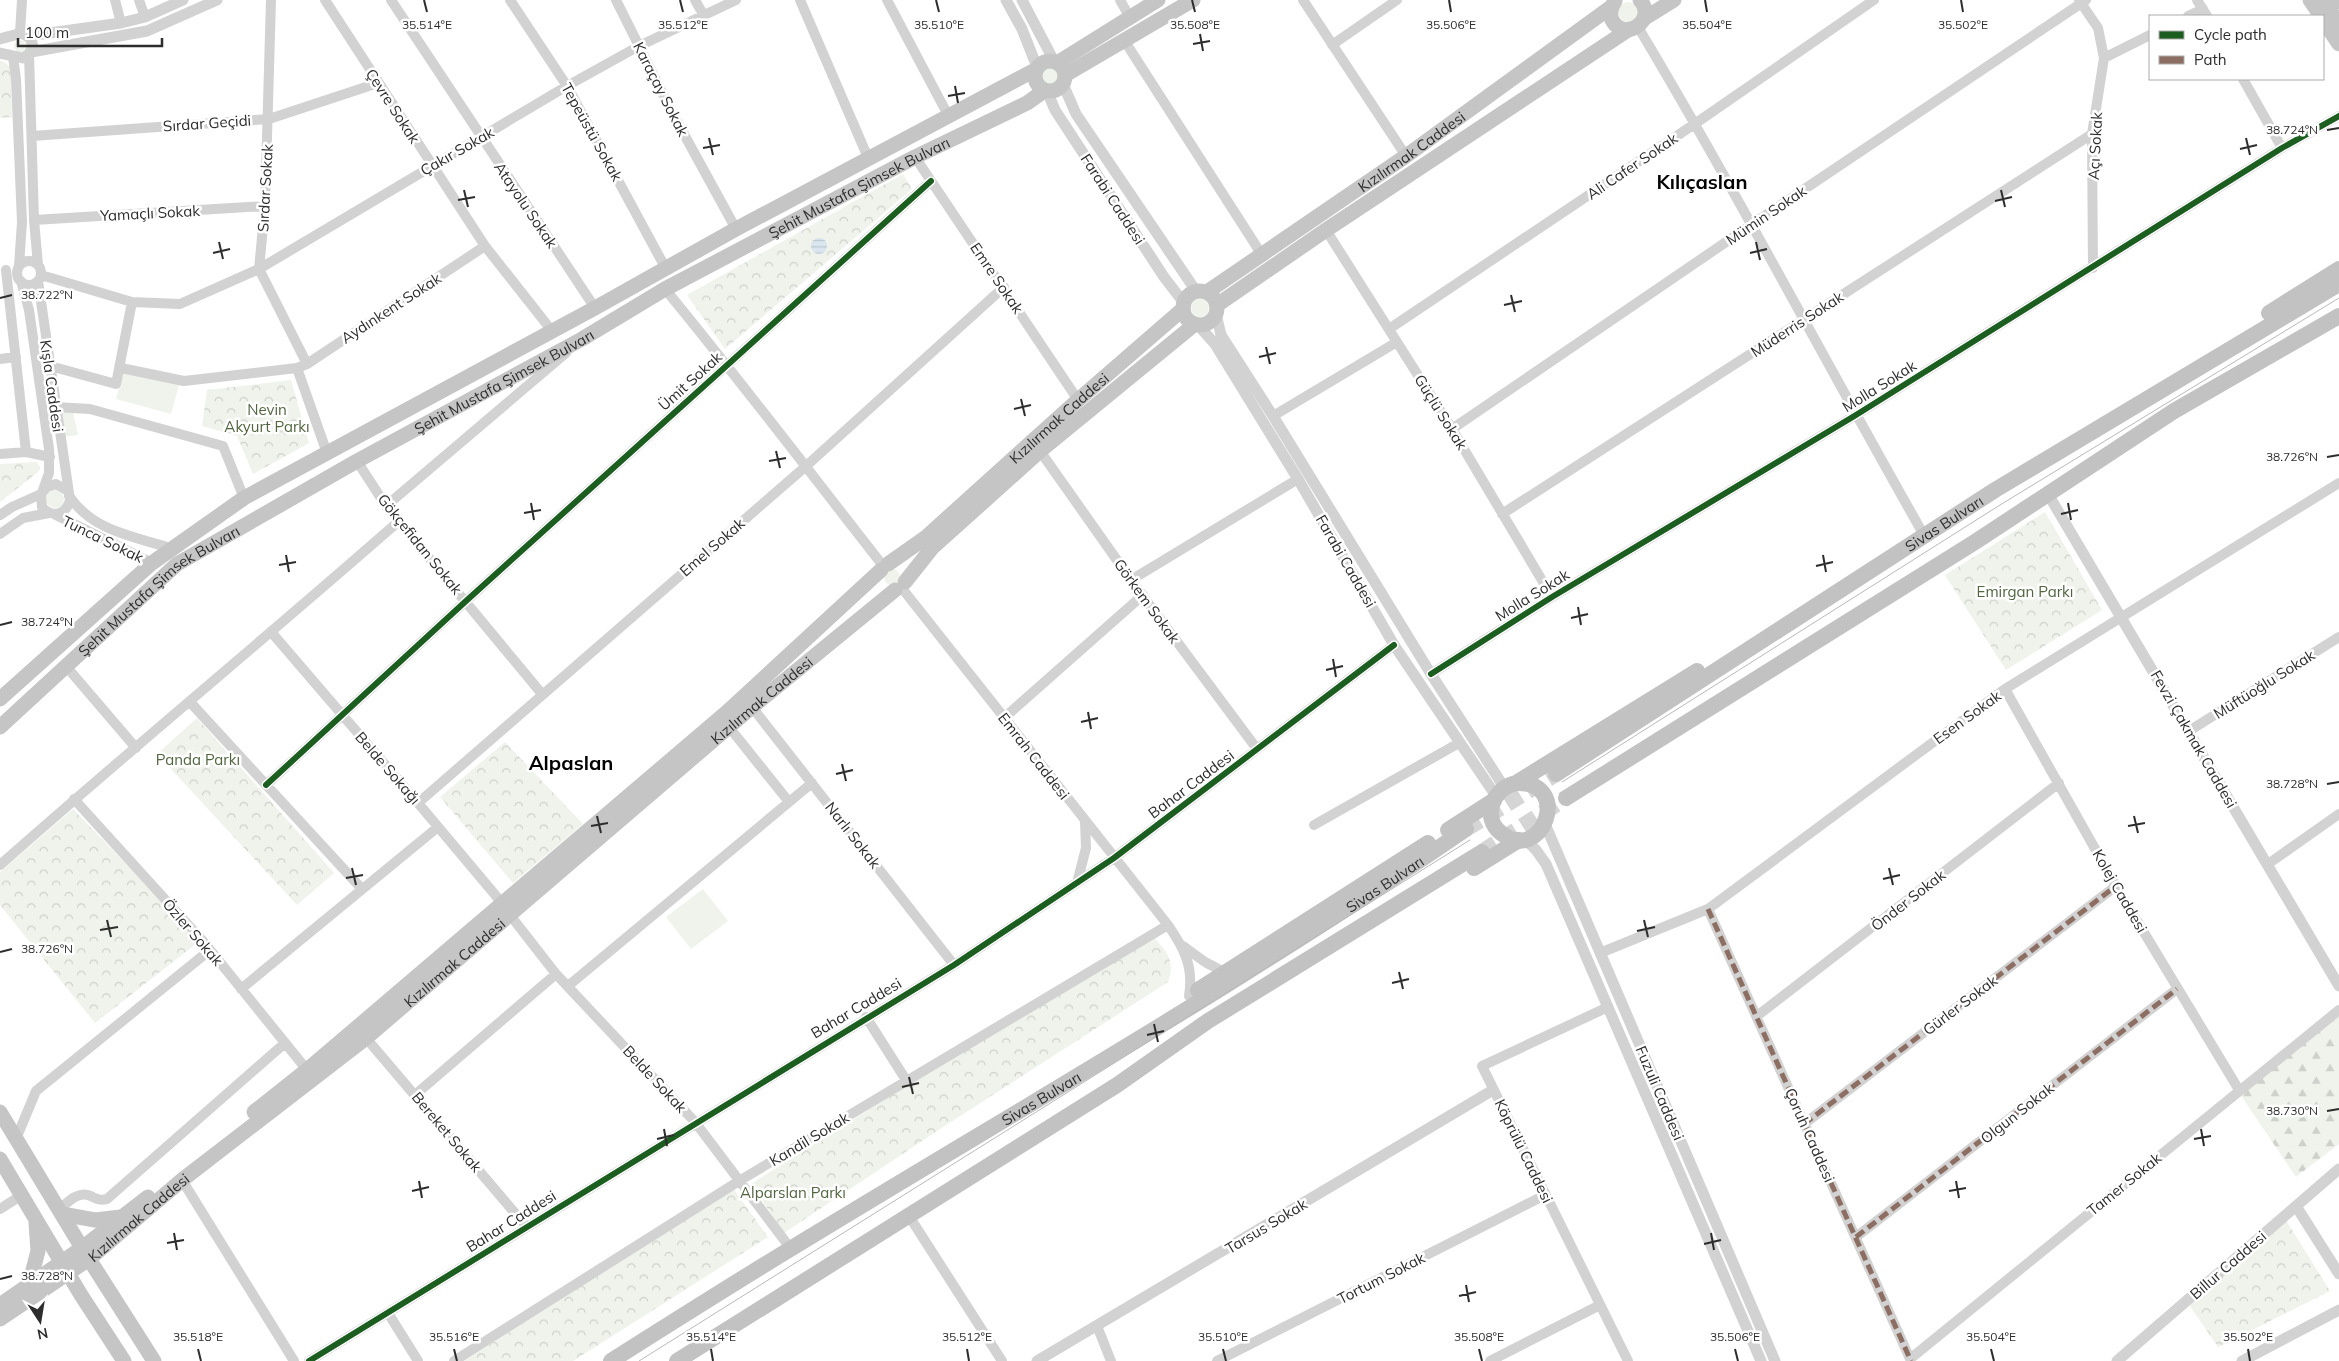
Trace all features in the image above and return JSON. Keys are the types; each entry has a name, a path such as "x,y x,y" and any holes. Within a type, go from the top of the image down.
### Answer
{"highway":[{"path":"2107,422 2162,380 2339,269"},
{"name":"Sivas Bulvarı","path":"1556,774 1995,490 2339,284"},
{"name":"Sivas Bulvarı","path":"1566,798 1900,587 1975,542 2174,411 2339,316"},
{"path":"2121,447 2339,327"},
{"path":"1089,1070 1224,972 1502,792 1834,586 1925,537"},
{"path":"1117,1085 1214,1030 1522,840 1537,834 1546,821 1816,652 1900,587"},
{"path":"1522,840 1508,837 1498,830 1491,813 1502,792 1528,784 1539,790 1548,806 1546,821"},
{"name":"Sivas Bulvarı","path":"611,1361 791,1249 1089,1070 1375,892 1466,829"},
{"name":"Sivas Bulvarı","path":"677,1361 1117,1085 1208,1021 1482,852"}],"main road":[{"path":"1060,71 1044,62 1036,68 1035,82 1045,91 1056,90 1060,71 1129,16 1158,0"},
{"path":"1060,71 1124,40 1193,0"},
{"path":"1614,4 1610,12 1614,23 1618,27 1637,25 1645,7 1640,0"},
{"name":"Kızılırmak Caddesi","path":"1216,309 1326,230 1674,0"},
{"path":"2310,0 2320,15"},
{"path":"2323,0 2339,24"},
{"name":"Kızılırmak Caddesi","path":"1201,292 1262,255 1406,156 1614,4"},
{"path":"2324,22 2339,44"},
{"name":"Şehit Mustafa Şimsek Bulvarı","path":"0,700 170,548 244,498 552,332 736,229 869,160 1036,68"},
{"name":"Şehit Mustafa Şimsek Bulvarı","path":"0,727 65,665 177,564 357,461 582,339 665,289 915,156 1027,103 1045,91"},
{"path":"1201,292 1215,300 1216,309 1209,322 1197,324 1187,318 1183,306 1186,298 1201,292"},
{"name":"Kızılırmak Caddesi","path":"0,1319 366,1038 885,567 925,538 1183,306"},
{"name":"Kızılırmak Caddesi","path":"85,1253 122,1217 506,909 900,586 932,548 1040,452 1197,324"},
{"path":"896,564 902,568 905,574 900,586 886,589 881,584 879,578 885,567 896,564"},
{"path":"0,1112 85,1253 154,1361"},
{"path":"0,1159 65,1268 124,1361"},
{"path":"60,1212 94,1220 122,1217"},
{"path":"29,1285 38,1251 36,1219"},
{"name":"Kızılırmak Caddesi","path":"0,1305 29,1285 65,1268"}],"street":[{"path":"22,0 15,36 7,46 8,55 21,58 30,53 147,31 217,0"},
{"path":"115,0 122,23"},
{"path":"139,0 145,17"},
{"path":"15,36 122,23 145,17 183,0"},
{"name":"Sırdar Sokak","path":"259,269 265,206 269,119 271,0"},
{"name":"Çevre Sokak","path":"325,0 485,246 552,332"},
{"name":"Atayolu Sokak","path":"391,0 595,308"},
{"name":"Tepeüstü Sokak","path":"510,0 567,86 666,269"},
{"name":"Karaçay Sokak","path":"616,0 674,116 736,229"},
{"path":"695,0 703,14"},
{"name":"Çakır Sokak","path":"132,302 180,304 259,269 431,165 481,138 567,86 639,46 736,0"},
{"path":"887,0 949,117"},
{"path":"1006,0 1022,29 1036,68"},
{"name":"Farabi Caddesi","path":"1022,0 1060,71 1076,114 1201,292"},
{"path":"1120,0 1129,16"},
{"path":"1303,0 1406,156"},
{"path":"1332,45 1397,0"},
{"name":"Ali Cafer Sokak","path":"1388,329 1696,123 1874,0"},
{"path":"802,1 869,160"},
{"name":"Açı Sokak","path":"2082,1 2098,28 2104,58 2092,134 2093,268"},
{"name":"Mümin Sokak","path":"1452,429 2082,1"},
{"path":"2190,15 2202,8"},
{"path":"1637,25 1696,123 1925,537"},
{"path":"15,36 32,44 30,53"},
{"path":"2104,58 2149,36"},
{"path":"1124,40 1262,255"},
{"name":"Kışla Caddesi","path":"30,53 34,220 55,407 68,494"},
{"name":"Kışla Caddesi","path":"8,55 16,79 22,222 19,273 29,310 50,457 49,473 42,492"},
{"path":"2244,80 2282,148"},
{"name":"Sırdar Geçidi","path":"32,136 269,119 378,83"},
{"name":"Farabi Caddesi","path":"1045,91 1055,110 1183,306"},
{"name":"Molla Sokak","path":"1431,674 1552,597 1856,415 2282,148 2339,116"},
{"name":"Müderris Sokak","path":"1502,514 2092,134"},
{"name":"Emre Sokak","path":"915,156 1078,400"},
{"name":"Ümit Sokak","path":"266,785 466,601 932,181"},
{"name":"Yamaçlı Sokak","path":"34,220 265,206"},
{"name":"Güçlü Sokak","path":"1326,230 1452,429 1552,597"},
{"name":"Aydınkent Sokak","path":"121,368 184,381 297,368 307,364 485,246"},
{"path":"19,273 28,261 39,274 132,302 121,368 116,384 50,366"},
{"path":"26,452 16,357 3,269 19,273 28,284 39,274"},
{"path":"259,269 307,364"},
{"name":"Emel Sokak","path":"418,803 805,467 1004,287"},
{"path":"665,289 885,567"},
{"name":"Farabi Caddesi","path":"1216,309 1221,335 1273,416 1502,792"},
{"name":"Farabi Caddesi","path":"1197,324 1215,344 1298,479 1394,645 1459,743 1502,792"},
{"path":"386,506 582,339"},
{"path":"1273,416 1396,342"},
{"path":"0,359 16,357"},
{"path":"297,368 327,452"},
{"path":"55,407 90,409 223,446 244,498"},
{"path":"0,454 26,452 50,457"},
{"name":"Görkem Sokak","path":"1040,452 1130,580 1256,749"},
{"name":"Gökçefidan Sokak","path":"357,461 386,506 542,694"},
{"path":"1130,580 1298,479"},
{"name":"Esen Sokak","path":"1600,953 1708,909 2005,689 2339,483"},
{"path":"0,515 56,484 68,494 66,509 51,514 42,507 42,492"},
{"name":"Tunca Sokak","path":"68,494 82,512 99,525 170,548"},
{"name":"Fevzi Çakmak Caddesi","path":"2048,494 2122,616 2339,986"},
{"name":"Tunca Sokak","path":"0,534 23,518 51,514 152,563"},
{"path":"0,865 74,799 272,633 399,521"},
{"name":"Emrah Caddesi","path":"900,586 1168,924 1180,943"},
{"path":"1005,717 1142,595"},
{"name":"Belde Sokağı","path":"272,633 506,909"},
{"name":"Müftüoğlu Sokak","path":"2189,731 2339,637"},
{"name":"Bahar Caddesi","path":"309,1361 866,1017 954,965 1114,858 1394,645"},
{"path":"65,665 136,748"},
{"name":"Kolej Caddesi","path":"2005,689 2116,886 2239,1090"},
{"path":"190,702 362,889"},
{"name":"Narlı Sokak","path":"752,707 954,965"},
{"path":"729,727 789,802"},
{"path":"1314,825 1459,743"},
{"name":"Önder Sokak","path":"1757,1016 2059,783"},
{"path":"568,986 812,784"},
{"name":"Özler Sokak","path":"74,799 210,950 307,1070"},
{"path":"2268,864 2339,814"},
{"path":"1077,883 1086,848 1085,821"},
{"name":"Fuzuli Caddesi","path":"1546,821 1600,953 1775,1361"},
{"path":"241,989 438,827"},
{"name":"Fuzuli Caddesi","path":"1522,840 1536,850 1546,864 1761,1361"},
{"name":"Gürler Sokak","path":"1804,1124 2116,886"},
{"name":"Belde Sokak","path":"506,909 556,974 695,1122 791,1249"},
{"name":"Çoruh Caddesi","path":"1708,909 1910,1360"},
{"name":"Kandil Sokak","path":"454,1361 740,1181 1168,924"},
{"path":"1180,943 1205,962 1224,972"},
{"path":"1180,943 1189,965 1191,980 1189,996"},
{"path":"16,1139 36,1091 210,950"},
{"path":"416,1094 556,974"},
{"name":"Olgun Sokak","path":"1856,1237 2177,989"},
{"name":"Köprülü Caddesi","path":"1608,1008 1482,1066 1628,1361"},
{"name":"Tamer Sokak","path":"1910,1360 2339,1010"},
{"path":"866,1017 906,1080"},
{"name":"Bereket Sokak","path":"366,1038 416,1094 526,1226"},
{"path":"60,1212 79,1195 86,1195 100,1201 107,1199 285,1043"},
{"name":"Tarsus Sokak","path":"1037,1361 1494,1090"},
{"name":"Billur Caddesi","path":"2117,1361 2339,1169"},
{"path":"182,1180 294,1361"},
{"path":"0,1208 22,1195"},
{"name":"Tortum Sokak","path":"1216,1361 1545,1195"},
{"path":"2296,1206 2339,1274"},
{"path":"909,1216 1002,1361"},
{"path":"1490,1361 1600,1305"},
{"path":"2242,1361 2339,1310"},
{"path":"388,1313 418,1361"},
{"path":"1097,1326 1110,1361"}],"green space":[{"path":"1628,2 1635,5 1638,12 1635,19 1628,22 1621,19 1618,12 1621,5"},
{"path":"18,40 22,40 26,46 22,52 18,52 14,48 14,44"},
{"path":"0,60 11,69 12,117 0,118"},
{"path":"1050,67 1056,70 1059,76 1056,82 1050,85 1044,82 1041,76 1044,70"},
{"path":"903,174 912,189 725,349 687,295"},
{"path":"1200,299 1206,302 1209,308 1206,314 1200,317 1194,314 1191,308 1194,302"},
{"path":"124,371 179,385 171,414 116,399"},
{"name":"Nevin Akyurt Parkı","path":"291,380 309,443 253,474 237,436 202,426 207,390"},
{"path":"72,407 78,435 61,437 56,408"},
{"path":"37,462 40,468 38,472 0,502 0,464"},
{"path":"55,490 61,493 64,499 61,505 55,508 49,505 46,499 49,493"},
{"name":"Emirgan Parkı","path":"2045,512 2102,610 2006,670 1945,575"},
{"path":"892,569 900,577 892,585 884,577"},
{"name":"Panda Parkı","path":"197,718 334,873 297,905 157,754"},
{"path":"505,742 583,824 513,883 440,797"},
{"path":"73,809 160,899 197,943 95,1023 0,905 0,872"},
{"path":"703,889 728,921 691,949 666,917"},
{"name":"Alparslan Parkı","path":"1152,935 1168,956 1171,967 1168,982 940,1129 784,1233 751,1184 998,1028"},
{"path":"2339,1015 2339,1144 2296,1177 2238,1091"},
{"name":"Alparslan Parkı","path":"733,1188 768,1237 573,1361 464,1361"},
{"path":"2284,1217 2330,1291 2218,1347 2185,1299"}],"shaded area":[{"path":"819,238 825,240 827,246 825,252 819,254 813,252 811,246 813,240"}],"tunnel":[{"path":"1466,829 1556,774"},
{"path":"1482,852 1566,798"}],"tram line":[{"path":"1562,782 2000,505 2339,298"},
{"path":"639,1361 1470,840"}],"marked path":[{"path":"1804,1124 2116,886"},
{"path":"1708,909 1911,1361"},
{"path":"1856,1237 2177,989"}],"cycle path":[{"path":"1431,674 1552,597 1856,415 2282,148 2339,116"},
{"path":"266,785 466,601 931,181"},
{"path":"309,1361 954,965 1114,858 1394,645"}],"district":[{"name":"Kılıçaslan","path":"1702,181"},
{"name":"Alpaslan","path":"571,762"}]}
